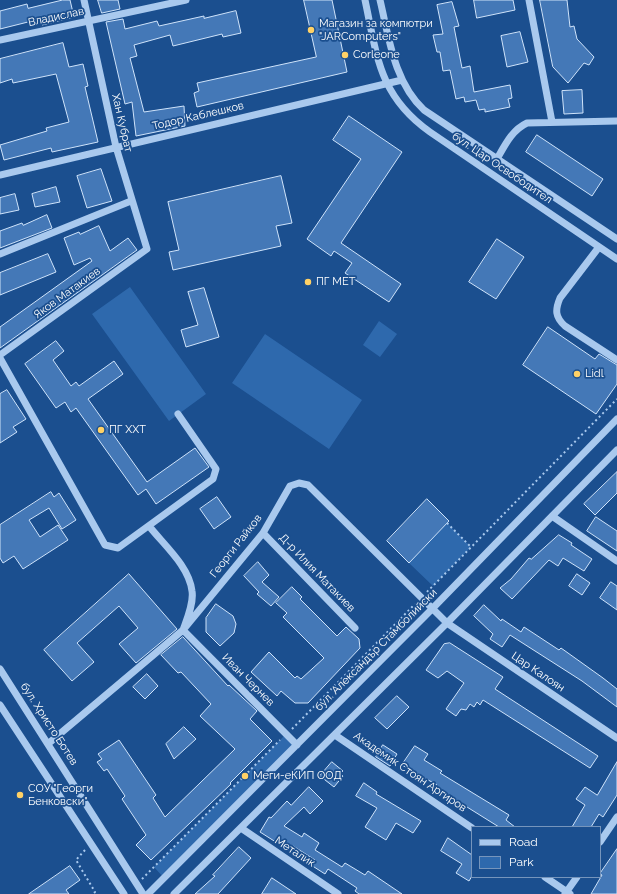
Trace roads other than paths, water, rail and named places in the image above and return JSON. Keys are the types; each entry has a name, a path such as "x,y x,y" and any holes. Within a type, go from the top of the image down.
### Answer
{"street":[{"name":"Хан Кубрат","path":"84,0 116,147 147,249"},
{"name":"Владислав","path":"0,40 186,0"},
{"name":"бул. Цар Освободител","path":"364,0 386,83 404,111 416,122 617,259"},
{"name":"бул. Цар Освободител","path":"380,0 393,54 402,80 409,94 424,110 617,239"},
{"path":"529,0 552,122"},
{"name":"Тодор Каблешков","path":"0,175 402,80"},
{"path":"497,159 511,136 519,127 527,123 617,121"},
{"path":"0,254 132,201"},
{"path":"599,247 560,298 556,314 559,321 565,326 617,360"},
{"name":"Яков Матакиев","path":"0,355 147,249"},
{"path":"0,358 105,545 118,548 213,479 216,469 178,414"},
{"name":"бул. Александър Стамболийски","path":"148,894 432,609 617,419"},
{"path":"174,894 447,623 617,450"},
{"name":"Георги Райков","path":"49,743 183,630 263,533 290,486 299,483 308,485 422,597 432,609"},
{"path":"552,516 617,561"},
{"path":"149,526 185,571 193,591 189,616 183,630"},
{"name":"Д-р Илия Матакиев","path":"263,533 355,628"},
{"name":"Цар Калоян","path":"432,609 447,623 617,738"},
{"name":"Иван Чернев","path":"183,630 297,745"},
{"name":"бул. Христо Ботев","path":"0,668 49,743 143,894"},
{"path":"0,705 124,894"},
{"name":"Академик Стоян Аргиров","path":"335,735 471,827"},
{"path":"601,841 617,817"},
{"name":"Металик","path":"241,828 338,894"},
{"path":"546,878 567,893 576,878"}],"place":[{"name":"Магазин за компютри \"JARComputers\"","path":"311,30"},
{"name":"Corleone","path":"345,55"},
{"name":"ПГ МЕТ","path":"308,282"},
{"name":"Lidl","path":"577,374"},
{"name":"ПГ ХХТ","path":"101,430"},
{"name":"Меги-еКИП ООД","path":"245,776"},
{"name":"СОУ \"Георги Бенковски\"","path":"20,795"}]}
